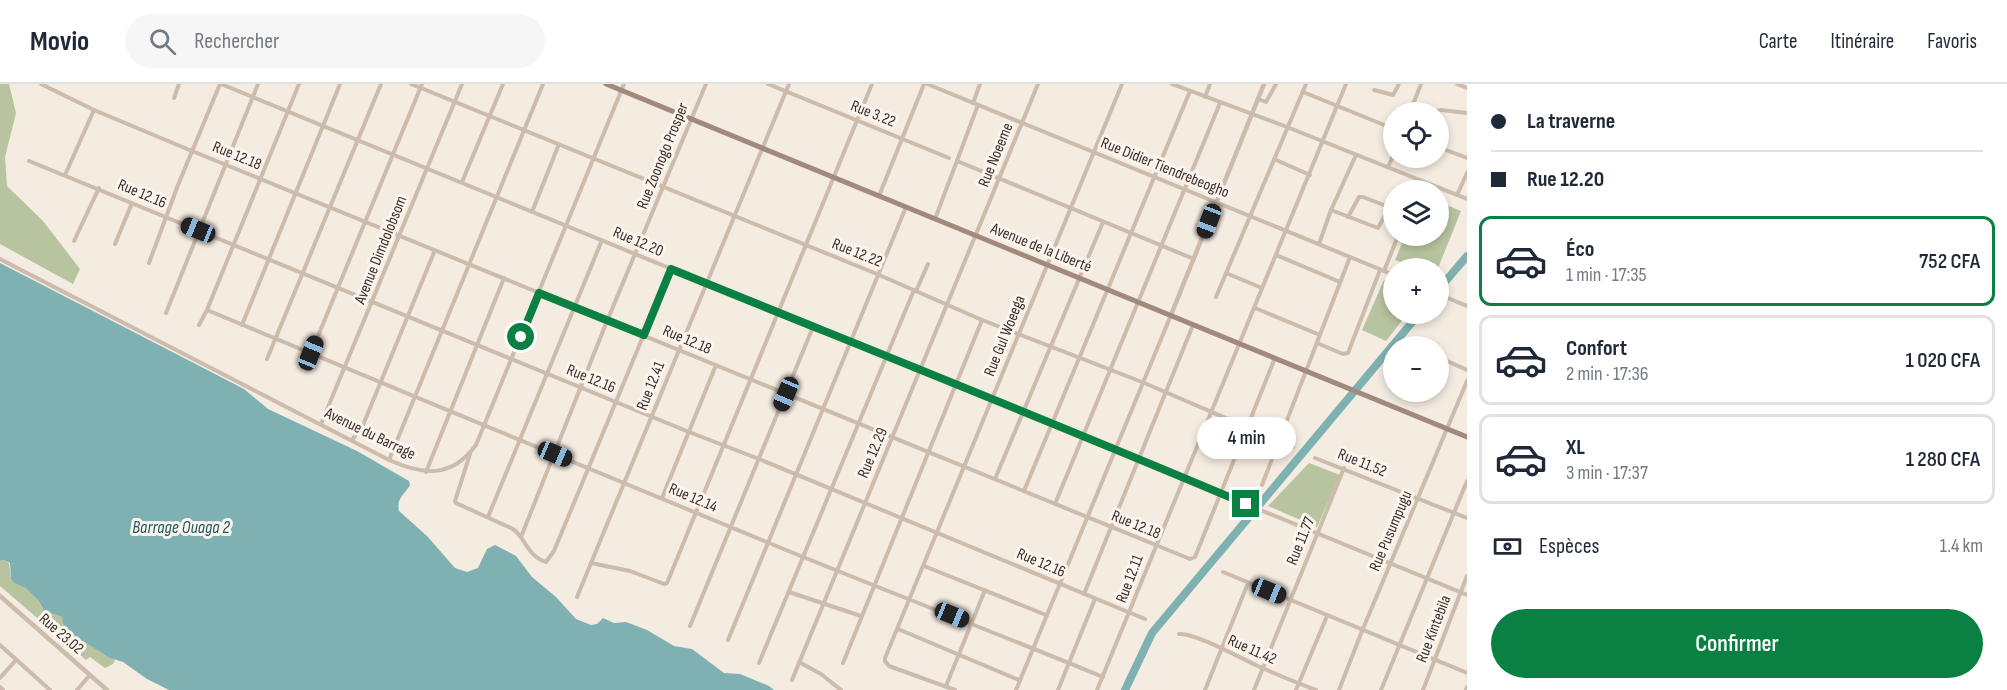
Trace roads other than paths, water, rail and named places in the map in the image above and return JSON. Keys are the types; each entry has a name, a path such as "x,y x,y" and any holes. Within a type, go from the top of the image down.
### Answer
{"main road":[{"name":"Avenue de la Liberté","path":"606,84 1467,437"}],"street":[{"name":"Rue 12.18","path":"41,84 94,110 192,151 823,408 1110,528 1192,559 1220,493"},
{"path":"174,98 179,84"},
{"path":"148,263 220,84"},
{"name":"Rue 12.20","path":"220,84 920,371 1024,411 1467,595"},
{"path":"166,313 258,84"},
{"path":"199,325 299,84"},
{"path":"242,325 340,84"},
{"path":"267,359 381,84"},
{"name":"Rue 12.22","path":"411,84 421,86 455,102 877,274 982,320 1142,382 1293,447"},
{"name":"Avenue Dimdolobsom","path":"321,424 462,84"},
{"path":"462,182 503,84"},
{"path":"389,460 543,84"},
{"path":"624,84 484,426 470,453 455,501 458,505 513,529 521,537 522,543 537,558 546,562 555,551 671,269"},
{"name":"Rue Zoonogo Prosper","path":"521,537 607,321 706,84"},
{"name":"Rue 3.22","path":"768,84 949,158"},
{"name":"Rue 12.41","path":"577,597 789,84"},
{"path":"591,563 630,571 666,584 872,84"},
{"path":"879,195 927,84"},
{"name":"Rue Didier Tiendrebeogho","path":"927,84 1382,271"},
{"path":"973,103 980,84"},
{"name":"Rue Noeeme","path":"976,236 1038,84"},
{"name":"Rue Gul Woeega","path":"946,686 886,663 885,658 1122,84"},
{"path":"1172,84 1383,165"},
{"path":"1205,97 1210,84"},
{"path":"1016,690 1264,84"},
{"path":"1258,99 1266,102 1276,84"},
{"path":"1216,297 1306,84"},
{"name":"Rue 12.11","path":"1097,690 1346,84"},
{"path":"1374,90 1393,95 1399,84"},
{"path":"1414,102 1421,84"},
{"path":"1457,84 1467,88"},
{"path":"311,353 421,86"},
{"path":"1024,491 1190,92"},
{"path":"1303,92 1383,125"},
{"path":"1055,504 1220,103"},
{"path":"935,219 978,105"},
{"path":"65,175 94,110"},
{"path":"1449,111 1467,113"},
{"path":"532,212 559,144"},
{"path":"1449,151 1467,158"},
{"path":"1318,244 1356,155"},
{"path":"1274,159 1310,175"},
{"name":"Rue 12.16","path":"29,161 1145,619"},
{"path":"957,161 1194,259"},
{"path":"1390,168 1420,180"},
{"path":"1457,195 1467,173"},
{"path":"74,241 99,188"},
{"path":"1449,192 1467,199"},
{"path":"1348,217 1359,197 1383,206"},
{"path":"115,244 132,203"},
{"path":"728,640 906,207"},
{"path":"1331,210 1378,228 1383,221"},
{"path":"995,479 1103,222"},
{"name":"Rue 12.29","path":"792,680 976,236"},
{"path":"488,517 602,240"},
{"path":"1317,343 1343,354 1348,352 1393,246"},
{"path":"351,440 363,424 435,250"},
{"path":"1276,255 1340,282"},
{"path":"1262,485 1350,257"},
{"name":"Avenue du Barrage","path":"0,259 406,468 426,472 440,471 470,453"},
{"path":"759,663 886,356 928,264"},
{"path":"1226,273 1262,288"},
{"path":"426,472 504,278"},
{"path":"1449,299 1467,306"},
{"path":"1255,308 1320,335"},
{"name":"Rue 12.14","path":"207,310 768,543 1103,676"},
{"path":"843,663 982,320"},
{"path":"1084,594 1193,324"},
{"path":"690,626 813,326"},
{"path":"1220,493 1275,357"},
{"path":"1449,362 1467,370"},
{"path":"662,498 716,365"},
{"name":"Rue Pusumpugu","path":"1339,690 1467,381"},
{"name":"Rue 11.52","path":"1315,458 1467,518"},
{"name":"Rue 11.77","path":"1254,690 1344,468"},
{"path":"1382,690 1467,481"},
{"path":"924,566 1046,615"},
{"path":"1223,572 1467,673"},
{"name":"Rue Kintebila","path":"1423,690 1467,576"},
{"path":"1205,690 1248,583"},
{"path":"955,690 946,686 985,590"},
{"path":"789,592 861,616"},
{"name":"Rue 23.02","path":"0,596 107,690"},
{"path":"1058,690 1095,599"},
{"path":"1296,690 1327,616"},
{"path":"898,629 1019,680"},
{"name":"Rue 11.42","path":"1179,634 1184,633 1202,639 1221,650 1316,690"},
{"path":"0,645 50,690"},
{"path":"0,678 16,660"},
{"path":"799,662 821,674 841,690"},
{"path":"77,690 90,675"}],"water":[{"name":"Barrage Ouaga 2","path":"0,263 244,389 268,409 357,451 409,481 410,485 400,499 399,511 427,536 455,568 467,572 478,568 487,549 495,545 516,556 532,577 556,597 576,619 591,625 597,624 603,618 614,623 626,622 647,630 674,646 692,649 724,673 740,674 774,690 169,690 147,679 123,662 110,658 67,631 64,628 62,617 44,610 26,588 14,583 11,579 10,563 0,561"}],"waterway":[{"path":"1449,277 1467,256"},
{"path":"1125,690 1152,633 1411,324"}]}
